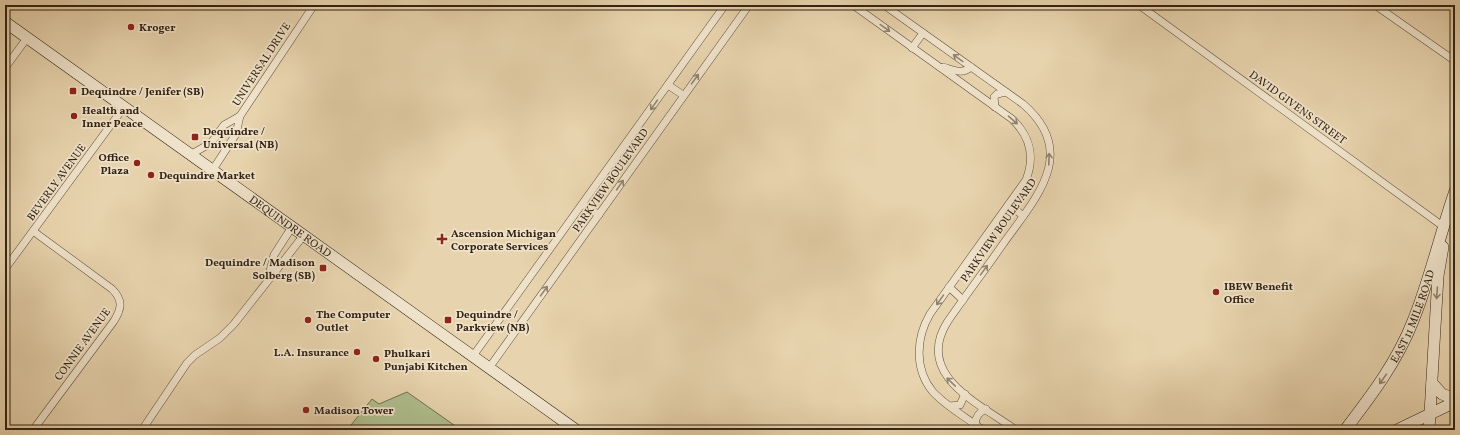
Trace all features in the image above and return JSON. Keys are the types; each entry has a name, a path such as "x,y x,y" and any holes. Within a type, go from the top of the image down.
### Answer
{"main road":[{"name":"DEQUINDRE ROAD","path":"5,22 576,430"},
{"name":"EAST 11 MILE ROAD","path":"1345,430 1387,373 1407,335 1419,305 1436,247 1455,191"},
{"path":"1429,430 1438,276 1445,240 1444,227"},
{"path":"1432,383 1442,394 1455,401"},
{"path":"1397,430 1455,401"}],"street":[{"name":"UNIVERSAL DRIVE","path":"212,171 236,134 240,116 314,5"},
{"name":"PARKVIEW BOULEVARD","path":"473,356 725,5"},
{"name":"PARKVIEW BOULEVARD","path":"489,368 749,5"},
{"name":"PARKVIEW BOULEVARD","path":"853,5 995,107 1018,125 1027,138 1032,157 1030,171 1026,180 949,287 924,325 920,337 919,354 923,374 929,387 950,406 983,430"},
{"name":"PARKVIEW BOULEVARD","path":"884,5 1028,108 1038,120 1044,131 1049,149 1049,166 1044,183 1023,216 944,328 937,350 940,365 946,377 965,394 1016,430"},
{"name":"DAVID GIVENS STREET","path":"1139,5 1444,227"},
{"path":"1375,5 1455,61"},
{"path":"912,48 922,32"},
{"path":"5,68 27,38"},
{"path":"937,66 962,72 966,72 971,67"},
{"path":"668,85 683,96"},
{"path":"995,107 994,97 997,94 1006,92"},
{"name":"BEVERLY AVENUE","path":"5,269 124,107"},
{"name":"UNIVERSAL DRIVE","path":"190,155 211,144 224,125 240,116"},
{"path":"583,204 599,215"},
{"path":"1009,204 1023,216"},
{"path":"267,281 274,255 292,227"},
{"name":"CONNIE AVENUE","path":"33,231 112,289 120,300 121,307 114,321 33,430"},
{"path":"142,430 187,363 195,355 228,331 304,235"},
{"path":"949,287 963,300"},
{"path":"950,406 960,405 965,394"},
{"path":"975,424 977,416 981,411 986,409"}],"green space":[{"path":"407,392 461,430 347,430 372,399 379,404"}],"place":[{"name":"Kroger","path":"131,27"},
{"name":"Dequindre / Jenifer (SB)","path":"73,91"},
{"name":"Health and Inner Peace","path":"74,116"},
{"name":"Dequindre / Universal (NB)","path":"195,137"},
{"name":"Office Plaza","path":"137,163"},
{"name":"Dequindre Market","path":"151,175"},
{"name":"Ascension Michigan Corporate Services","path":"442,239"},
{"name":"Dequindre / Madison Solberg (SB)","path":"323,268"},
{"name":"IBEW Benefit Office","path":"1216,292"},
{"name":"The Computer Outlet","path":"308,320"},
{"name":"Dequindre / Parkview (NB)","path":"448,320"},
{"name":"L.A. Insurance","path":"357,352"},
{"name":"Phulkari Punjabi Kitchen","path":"376,359"},
{"name":"Madison Tower","path":"306,410"}]}
